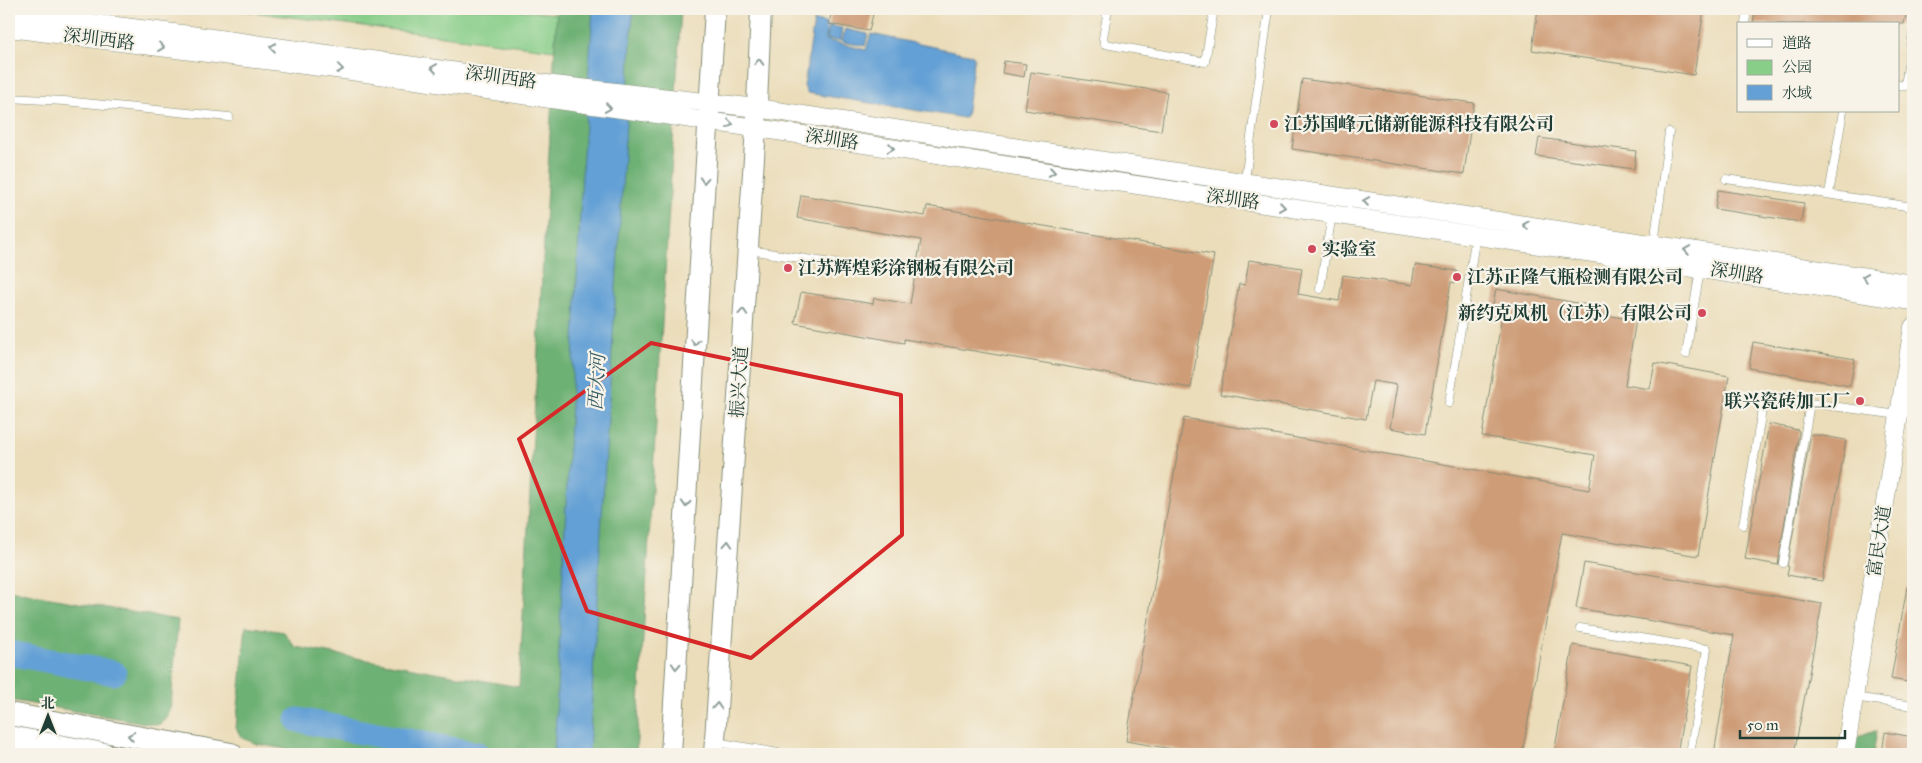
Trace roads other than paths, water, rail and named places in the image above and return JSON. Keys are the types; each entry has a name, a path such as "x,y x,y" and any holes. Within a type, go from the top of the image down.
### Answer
{"main road":[{"path":"671,754 715,9"},
{"name":"振兴大道","path":"714,748 756,128 761,9"},
{"path":"9,714 231,754"},
{"path":"9,737 104,754"}],"street":[{"name":"深圳西路","path":"9,13 199,36 557,93"},
{"name":"深圳西路","path":"9,28 351,71 557,93"},
{"name":"深圳路","path":"557,93 666,97 756,128 1476,235 1652,253 1913,284"},
{"name":"深圳路","path":"557,93 665,116 757,108 1245,182 1652,253 1700,268 1913,301"},
{"name":"富民大道","path":"1845,754 1913,327"}],"lane":[{"path":"1108,9 1103,38 1105,44 1205,62 1214,9"},
{"path":"1242,201 1268,9"},
{"path":"1745,22 1747,9"},
{"path":"1900,85 1905,86 1913,33"},
{"path":"9,98 64,101 229,117"},
{"path":"1829,194 1842,112"},
{"path":"1652,253 1669,132"},
{"path":"1726,179 1913,207"},
{"path":"1320,289 1332,214"},
{"path":"1449,403 1476,235"},
{"path":"748,249 876,270"},
{"path":"1686,354 1700,268"},
{"path":"1742,525 1764,397 1899,415"},
{"path":"1782,563 1810,403"},
{"path":"1580,628 1707,649 1690,754"},
{"path":"1854,697 1913,706"},
{"path":"714,748 784,754"}],"water":[{"name":"西大河","path":"593,9 633,9 589,754 554,754 583,154"},
{"path":"814,21 827,23 826,40 866,50 871,34 973,55 966,117 807,93 804,86"},
{"path":"829,26 842,28 840,41 827,39"},
{"path":"845,29 868,34 865,46 842,42"}],"waterway":[{"path":"9,653 114,673"},
{"path":"298,720 477,754"}],"place":[{"name":"江苏国峰元储新能源科技有限公司","path":"1274,124"},
{"name":"实验室","path":"1312,249"},
{"name":"江苏辉煌彩涂钢板有限公司","path":"788,268"},
{"name":"江苏正隆气瓶检测有限公司","path":"1457,277"},
{"name":"新约克风机（江苏）有限公司","path":"1702,313"},
{"name":"联兴瓷砖加工厂","path":"1860,401"}]}
